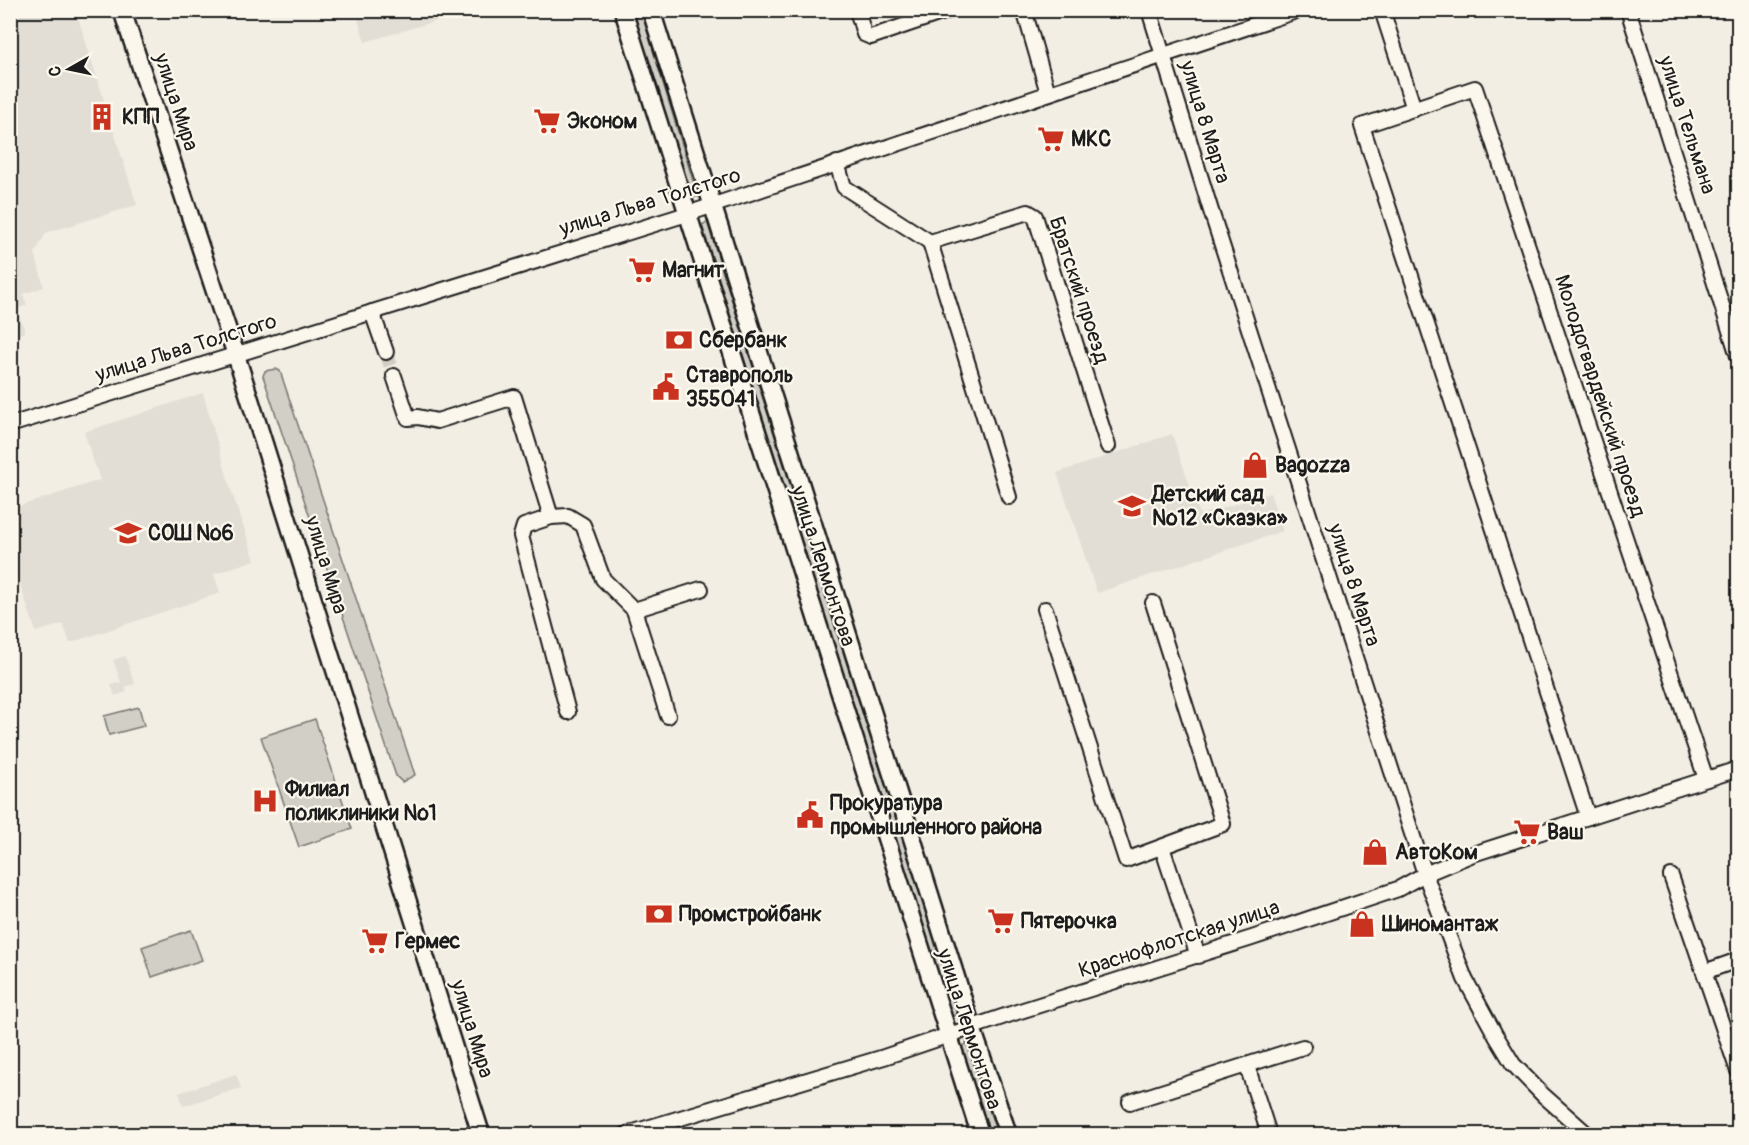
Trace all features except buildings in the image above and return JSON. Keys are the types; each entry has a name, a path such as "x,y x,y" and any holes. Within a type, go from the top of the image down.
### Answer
{"main road":[{"name":"улица Мира","path":"122,10 236,355 482,1134"},
{"name":"улица Лермонтова","path":"623,10 980,1134"},
{"name":"улица Лермонтова","path":"651,10 972,1028 1008,1134"}],"street":[{"path":"857,10 864,34 871,37 950,10"},
{"path":"1024,10 1048,93"},
{"name":"улица 8 Марта","path":"1149,10 1218,234 1425,874 1465,979 1513,1064 1543,1095 1587,1134"},
{"name":"улица Льва Толстого","path":"10,425 712,206 1299,10"},
{"path":"1383,10 1414,109"},
{"name":"улица Тельмана","path":"1628,10 1738,356"},
{"name":"Молодогвардейский проезд","path":"1588,817 1362,126 1475,88 1706,779"},
{"path":"837,163 844,187 930,242 1009,497"},
{"name":"Братский проезд","path":"930,242 1028,212 1035,216 1108,446"},
{"path":"372,312 386,352"},
{"path":"394,376 408,418 418,417 437,421 514,396 551,517"},
{"path":"568,712 521,536 524,526 551,517 568,516 583,525 603,579 634,610 668,716"},
{"path":"634,610 702,589"},
{"path":"1045,609 1126,860 1223,824 1153,603"},
{"name":"Краснофлотская улица","path":"627,1134 884,1057 1198,956 1376,897 1473,854 1738,769"},
{"path":"1162,847 1198,956"},
{"path":"1671,876 1738,1071"},
{"path":"1704,972 1738,960"},
{"path":"1130,1102 1303,1047"},
{"path":"1247,1066 1269,1134"}],"shaded area":[{"path":"355,10 471,10 471,11 365,42"},
{"path":"10,11 76,11 137,205 46,233 35,253 44,287 23,294 27,305 17,309 25,332 11,337"},
{"path":"633,11 641,11 698,197 692,197"},
{"path":"707,222 958,1014 952,1017 702,225"},
{"path":"276,369 280,371 415,775 402,782 396,776 263,376 265,371"},
{"name":"СОШ №6","path":"203,393 232,493 255,560 214,574 220,593 70,643 63,624 36,632 11,558 11,509 100,480 84,432"},
{"name":"Детский сад №12 «Сказка»","path":"1172,434 1200,515 1270,493 1283,531 1097,593 1057,473"},
{"path":"125,656 135,684 125,687 127,692 115,696 111,685 121,682 113,660"},
{"path":"139,707 144,726 109,735 104,716"},
{"path":"315,719 352,829 299,847 261,737"},
{"path":"191,930 202,960 152,977 142,947"},
{"path":"966,1044 997,1134 989,1134 961,1047"},
{"path":"236,1074 241,1088 183,1106 179,1093"}],"tunnel":[{"path":"386,352 394,376"}],"place":[{"name":"КПП","path":"102,117"},
{"name":"Эконом","path":"547,121"},
{"name":"МКС","path":"1051,139"},
{"name":"Магнит","path":"642,270"},
{"name":"Сбербанк","path":"679,340"},
{"name":"Ставрополь 355041","path":"666,387"},
{"name":"Bagozza","path":"1255,465"},
{"name":"Детский сад №12 «Сказка»","path":"1132,506"},
{"name":"СОШ №6","path":"128,533"},
{"name":"Филиал поликлиники №1","path":"265,801"},
{"name":"Прокуратура промышленного района","path":"810,815"},
{"name":"Ваш","path":"1527,832"},
{"name":"АвтоКом","path":"1375,852"},
{"name":"Промстройбанк","path":"659,914"},
{"name":"Пятерочка","path":"1001,921"},
{"name":"Шиномантаж","path":"1362,924"},
{"name":"Гермес","path":"375,941"}]}
